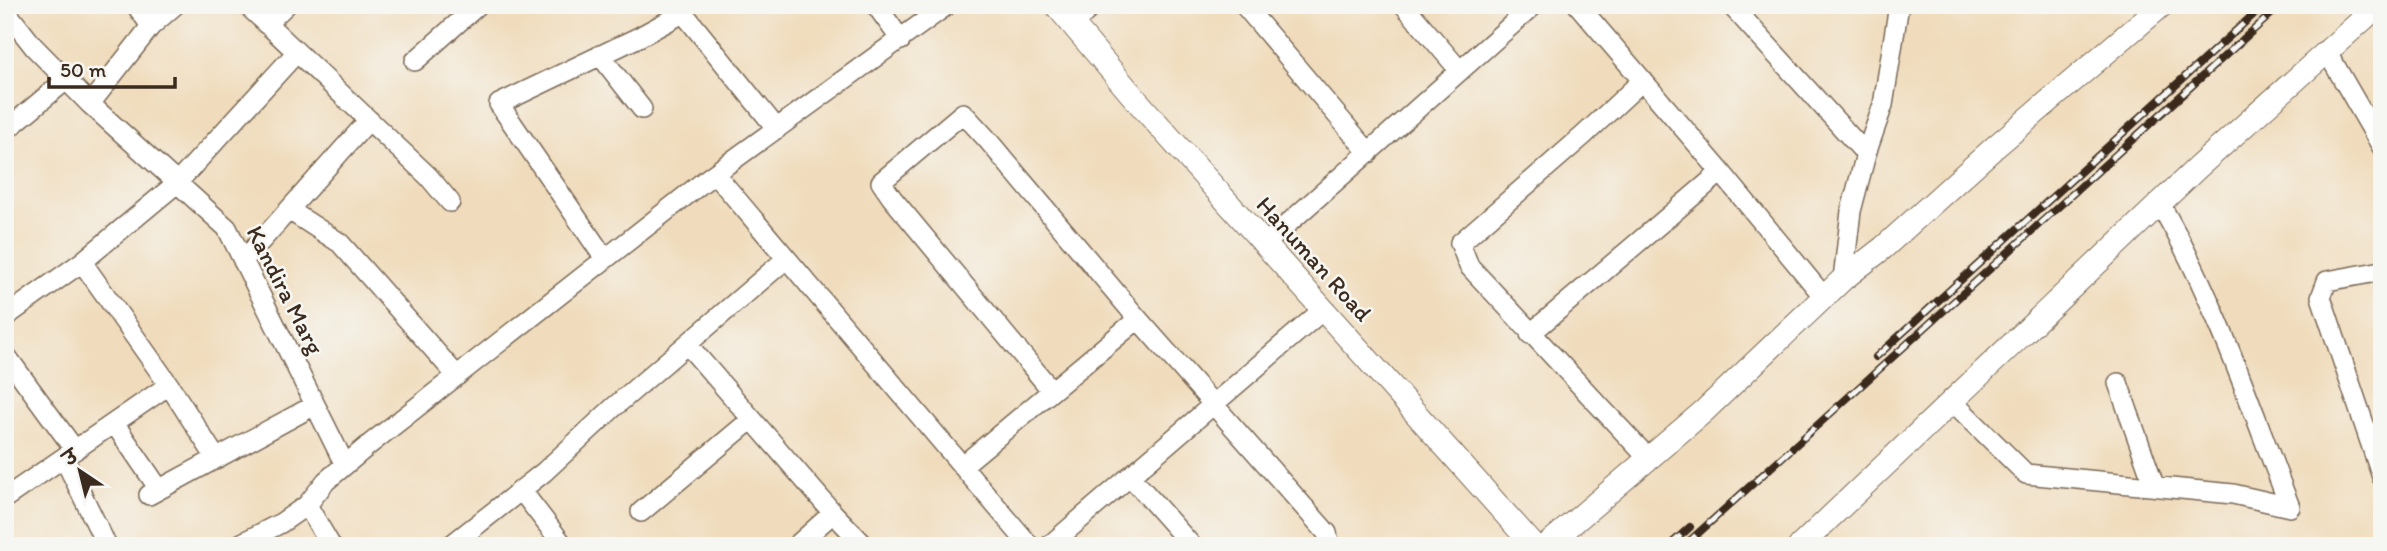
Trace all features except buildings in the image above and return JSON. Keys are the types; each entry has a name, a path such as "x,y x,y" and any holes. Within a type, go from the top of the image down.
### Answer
{"street":[{"path":"136,5 151,26"},
{"path":"90,104 151,26 175,5"},
{"path":"247,5 428,176 450,202"},
{"path":"266,24 286,5"},
{"path":"415,61 478,5"},
{"path":"876,5 901,40"},
{"path":"236,546 281,523 306,505 345,465 707,179 947,5"},
{"name":"Hanuman Road","path":"1056,5 1138,102 1534,546"},
{"path":"1072,24 1094,5"},
{"path":"1244,5 1369,153"},
{"path":"1404,5 1460,71"},
{"path":"1265,244 1534,5"},
{"path":"1578,5 1824,297"},
{"path":"1731,5 1866,154"},
{"path":"1546,546 1703,412 1843,279 1883,248 1995,147 2162,5"},
{"path":"1800,546 2160,204 2326,50 2379,5"},
{"path":"605,259 499,104 600,55 680,9 777,129"},
{"path":"1843,279 1851,211 1866,154 1883,105 1894,9"},
{"name":"Kandira Marg","path":"5,10 34,47 90,104 227,228 345,465"},
{"path":"2326,50 2382,147"},
{"path":"5,317 82,262 177,183 297,52"},
{"path":"600,55 642,109"},
{"path":"5,131 66,80"},
{"path":"1643,80 1460,243 1469,266 1648,458"},
{"path":"1052,391 881,182 963,113 1138,319 1327,533 1330,546"},
{"path":"243,261 369,120"},
{"path":"1530,334 1721,172"},
{"path":"716,175 1030,546"},
{"path":"1951,400 2026,474 2233,494 2290,507 2225,340 2182,241 2160,204"},
{"path":"289,210 340,243 457,376"},
{"path":"450,546 521,490 786,259"},
{"path":"82,262 169,385 216,458"},
{"path":"2382,271 2327,281 2321,297 2382,477"},
{"path":"1049,546 1324,309"},
{"path":"962,466 1138,319"},
{"path":"687,344 833,513 865,546"},
{"path":"5,354 69,454 107,546"},
{"path":"2118,383 2154,485"},
{"path":"5,498 169,385"},
{"path":"114,424 154,492 315,405"},
{"path":"641,512 752,419"},
{"path":"1130,476 1192,546"},
{"path":"521,490 564,546"},
{"path":"306,505 331,546"},
{"path":"796,546 833,513"}],"railway":[{"path":"1876,357 2264,5"},
{"path":"1684,546 2281,5"},
{"path":"1669,546 1690,527"}]}
